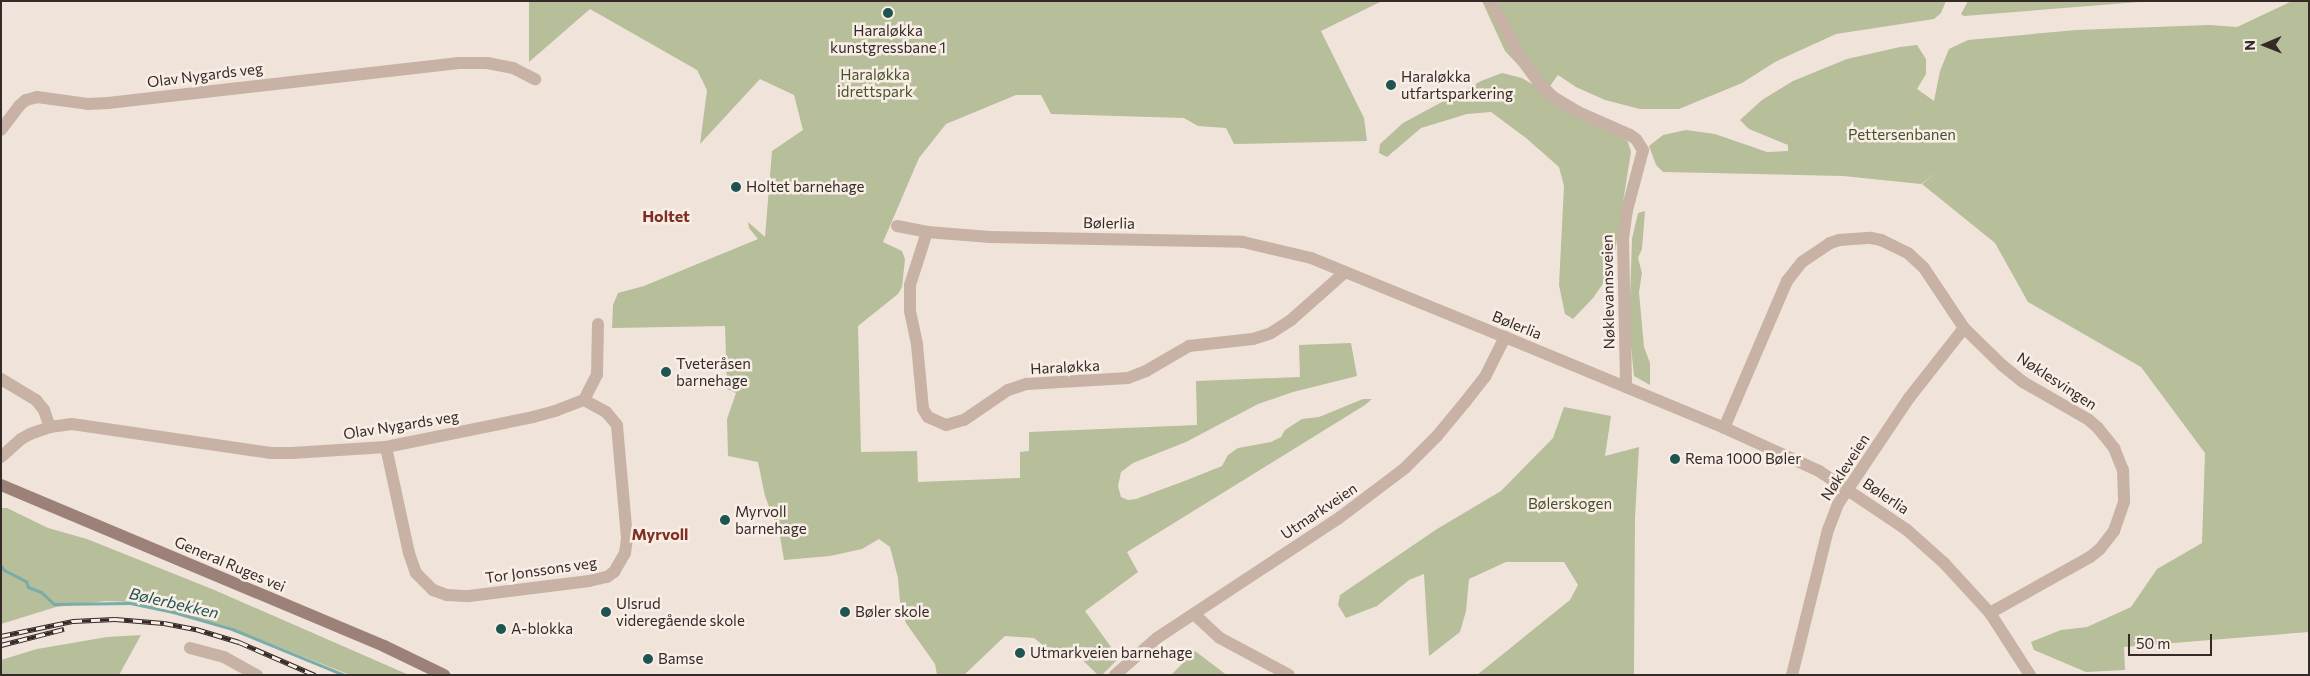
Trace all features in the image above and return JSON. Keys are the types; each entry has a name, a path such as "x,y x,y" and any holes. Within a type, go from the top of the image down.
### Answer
{"main road":[{"name":"General Ruges vei","path":"1,485 360,636 444,675"}],"street":[{"name":"Nøklevannsveien","path":"1491,1 1520,57 1538,82 1553,97 1578,112 1630,135 1636,139 1643,150 1627,210 1622,239 1626,387"},
{"name":"Olav Nygards veg","path":"1,130 26,100 44,96 88,104 108,103 459,63 487,63 513,68 535,79"},
{"name":"Bølerlia","path":"897,226 927,232 990,237 1227,240 1311,258 1724,428 1819,471 1883,512 1927,547 1967,586 1990,613 2030,675"},
{"name":"Haraløkka","path":"927,232 910,284 910,311 918,344 922,409 928,417 946,425 964,420 1008,390 1026,384 1128,378 1146,371 1189,346 1253,339 1270,333 1291,320 1345,272"},
{"name":"Nøklesvingen","path":"1724,428 1787,281 1802,262 1830,243 1871,238 1881,240 1903,250 1924,268 1964,328 2002,365 2023,382 2084,417 2098,428 2114,448 2119,459 2125,492 2118,521 2100,549 2090,557 1990,613"},
{"path":"584,400 597,375 598,324"},
{"name":"Nøkleveien","path":"1792,675 1830,524 1838,504 1914,391 1964,328"},
{"name":"Utmarkveien","path":"1115,675 1144,648 1364,501 1405,468 1437,436 1485,377 1505,338"},
{"path":"1,379 36,400 44,410 50,427"},
{"name":"Olav Nygards veg","path":"1,457 21,439 50,427 72,424 271,453 333,452 386,447 555,412 584,400"},
{"name":"Tor Jonssons veg","path":"386,447 409,553 416,573 428,587 442,594 461,596 589,581 606,577 614,572 626,553 627,538 617,424 606,412 584,400"},
{"path":"1194,614 1220,638 1289,675"},
{"path":"190,648 224,657 257,675"}],"green space":[{"name":"Haraløkka idrettspark","path":"529,1 1382,1 1321,31 1364,118 1367,141 1234,144 1226,128 1198,126 1184,118 1051,114 1041,95 1016,95 946,124 919,158 883,242 902,251 905,259 902,287 898,294 858,326 861,452 917,451 918,482 1020,478 1020,452 1029,451 1029,432 1197,425 1196,381 1300,377 1299,345 1351,343 1357,376 1293,392 1258,404 1186,442 1133,463 1121,472 1118,486 1121,497 1128,500 1136,499 1187,480 1222,466 1228,455 1238,448 1271,442 1281,437 1285,430 1302,419 1319,417 1363,399 1372,399 1127,552 1138,572 1085,611 1119,658 1102,675 1098,675 1072,650 1056,656 1034,638 1005,636 964,675 937,675 935,664 906,623 900,602 898,578 890,547 879,539 862,549 830,556 784,560 780,536 765,496 758,462 728,456 727,419 736,393 727,389 725,326 612,328 613,305 618,293 644,286 758,239 749,228 748,222 765,237 772,151 803,130 794,95 760,79 700,144 707,90 697,70 590,9 529,62"},
{"path":"1482,1 1946,1 1941,13 1934,19 1836,34 1775,62 1742,83 1679,109 1640,109 1605,100 1576,87 1558,75 1545,93 1618,131 1628,142 1631,152 1612,271 1593,298 1573,319 1565,314 1559,285 1564,186 1559,167 1526,138 1491,112 1467,114 1421,128 1387,157 1379,153 1380,144 1403,123 1481,81 1502,73 1522,78 1542,90 1505,51"},
{"path":"1968,1 2152,1 1964,16 1961,14"},
{"name":"Pettersenbanen","path":"2292,1 2309,1 2309,632 2124,647 2125,670 2086,672 2034,650 2031,642 2061,630 2087,627 2131,607 2157,569 2202,543 2205,453 2141,367 2028,302 1995,243 1922,184 1938,171 1921,184 1843,176 1663,172 1656,165 1649,146 1663,135 1686,130 1715,134 1767,152 1788,151 1788,145 1749,129 1740,120 1762,100 1793,81 1847,59 1900,47 1917,45 1926,59 1926,74 1917,89 1934,101 1940,71 1949,49 1968,40 2076,30 2209,25 2237,27"},
{"path":"1645,211 1642,249 1638,258 1642,273 1639,292 1644,347 1650,363 1650,385 1634,376 1629,327 1632,239 1638,213"},
{"name":"Bølerskogen","path":"1564,407 1611,416 1605,456 1639,447 1635,517 1634,675 1477,675 1570,600 1578,585 1564,562 1506,562 1469,579 1466,611 1460,632 1429,656 1424,574 1409,580 1377,606 1346,618 1338,605 1340,595 1437,529 1501,491 1553,438"},
{"path":"2,508 7,508 48,528 87,539 212,589 409,675 350,675 225,626 131,602 106,601 56,607 1,624"},
{"path":"141,635 119,675 1,675 1,660 37,649 107,637"},
{"path":"1195,651 1224,673 1227,675 1171,675"}],"waterway":[{"name":"Bølerbekken","path":"1,566 4,570 26,581 28,587 41,592 54,604 130,603 173,612 232,629 344,675"}],"railway":[{"path":"1,636 73,621 115,619 164,623 196,629 239,642 315,675"},
{"path":"1,645 64,629"}],"place":[{"name":"Haraløkka kunstgressbane 1","path":"888,13"},
{"name":"Haraløkka utfartsparkering","path":"1391,85"},
{"name":"Holtet barnehage","path":"736,187"},
{"name":"Tveteråsen barnehage","path":"666,372"},
{"name":"Rema 1000 Bøler","path":"1675,459"},
{"name":"Myrvoll barnehage","path":"725,520"},
{"name":"Ulsrud videregående skole","path":"606,612"},
{"name":"Bøler skole","path":"845,612"},
{"name":"A-blokka","path":"501,629"},
{"name":"Utmarkveien barnehage","path":"1020,653"},
{"name":"Bamse","path":"648,659"}],"district":[{"name":"Holtet","path":"666,216"},
{"name":"Myrvoll","path":"660,534"}]}
